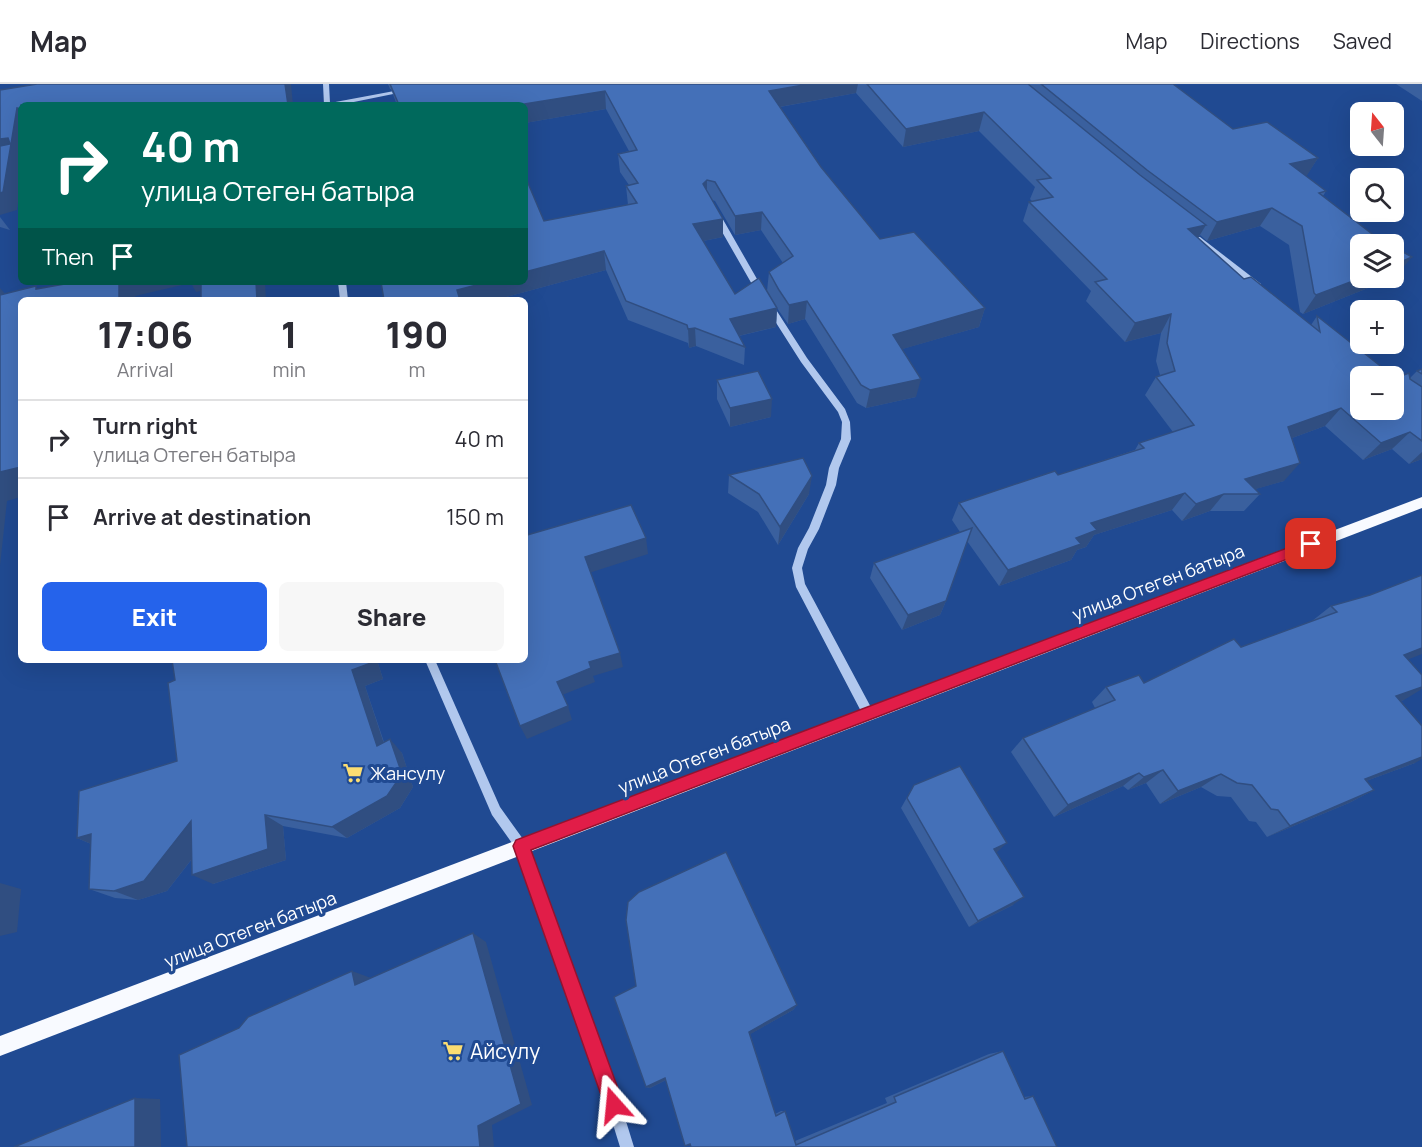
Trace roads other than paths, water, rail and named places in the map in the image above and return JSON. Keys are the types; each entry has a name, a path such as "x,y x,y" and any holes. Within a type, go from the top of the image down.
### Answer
{"main road":[{"name":"улица Отеген батыра","path":"0,1046 1422,502"}],"street":[{"path":"326,84 328,102"},
{"path":"344,102 418,88"},
{"path":"714,212 772,310 833,402 842,411 846,422 846,439 834,468 822,508 803,548 797,568 800,584 868,713"},
{"path":"1191,233 1264,291"},
{"path":"431,663 496,811 522,846 601,1063 627,1147"}],"place":[{"name":"Жансулу","path":"353,773"},
{"name":"Айсулу","path":"453,1051"}]}
